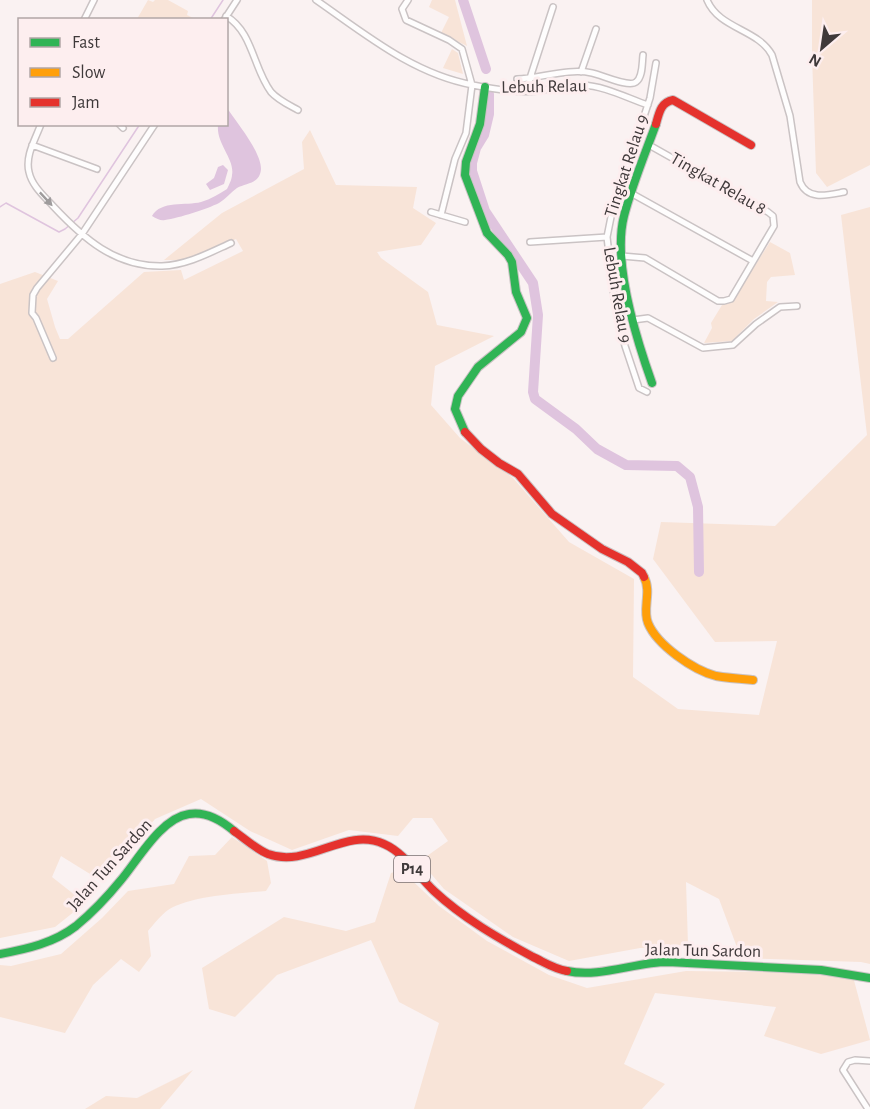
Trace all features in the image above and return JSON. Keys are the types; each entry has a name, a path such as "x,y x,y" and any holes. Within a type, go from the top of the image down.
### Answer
{"street":[{"path":"85,18 94,0"},
{"path":"225,18 237,0"},
{"name":"Lebuh Relau","path":"316,0 408,62 439,75 472,85 529,91 583,85 597,87 648,105"},
{"path":"408,0 402,9 406,20 462,49 472,85 466,133 455,159 441,215"},
{"path":"707,0 710,7 724,20 768,47 790,116 800,183 803,189 826,196 844,192"},
{"path":"529,91 530,78 553,7"},
{"path":"228,20 242,30 256,64 271,91 298,110"},
{"path":"581,72 596,29"},
{"path":"517,79 581,72 599,75 629,85 635,84 639,79 643,56"},
{"name":"Lebuh Relau 9","path":"647,392 639,388 625,346 614,297 607,237 620,187 648,105 656,63"},
{"path":"484,87 480,124 466,162 465,175 487,233 512,262 516,292 524,306 527,318 520,332 504,348 481,364 458,396 455,409 459,422 463,430 481,449 518,474 552,514 602,549 628,562 642,573 648,584 646,621 658,639 672,652 704,672 717,676 753,680"},
{"name":"Tingkat Relau 9","path":"652,383 633,320 624,279 621,241 624,217 662,106 667,101 673,100 751,145"},
{"path":"40,126 27,160 29,174 34,185 70,223 103,250 135,264 160,266 194,260 231,243"},
{"path":"53,358 32,313 33,295 47,274 82,234 154,126"},
{"name":"Tingkat Relau 8","path":"649,145 773,216 774,226 753,261"},
{"path":"32,146 97,169"},
{"path":"620,187 753,261 731,299 724,302 718,301 645,258 622,256"},
{"path":"430,212 465,222"},
{"path":"530,242 607,237"},
{"path":"633,320 648,318 703,348 733,345 756,324 780,307 797,306"},
{"name":"Jalan Tun Sardon","path":"0,954 55,940 73,927 114,888 168,823 186,814 197,813 206,814 222,822 253,846 279,858 300,857 361,839 375,840 385,844 434,891 482,928 560,969 586,972 632,964 661,962 813,969 852,973 870,978"},
{"path":"868,1109 843,1070 848,1062 870,1061"}],"shaded area":[{"path":"148,0 153,2 168,0 188,11 187,15 193,18 138,18"},
{"path":"432,0 455,0 467,46 441,33 449,17 429,7"},
{"path":"812,0 870,0 870,165 827,187 816,173"},
{"path":"452,49 458,53 463,74 443,68"},
{"path":"228,109 257,154 261,169 258,178 237,188 222,201 207,208 163,220 152,216 161,208 174,204 201,202 227,189 232,169 218,132 218,126 228,126"},
{"path":"310,130 336,185 417,187 413,208 436,223 421,245 377,252 381,258 428,292 437,325 494,336 435,366 431,405 460,438 513,478 569,542 634,579 633,677 678,709 759,715 777,641 715,642 653,559 661,522 775,526 867,435 841,215 870,207 870,964 741,958 719,899 686,882 688,945 640,948 569,961 513,937 444,889 420,861 448,841 432,818 413,818 398,836 349,830 292,850 250,831 201,799 155,819 103,882 61,856 52,877 85,903 55,927 0,938 0,284 35,272 58,281 47,299 60,339 68,339 144,272 181,270 184,280 243,251 236,239 188,260 164,260 222,213 304,169 302,142"},
{"path":"223,165 228,170 224,184 210,190 206,184 214,178 218,167"},
{"path":"770,242 790,253 795,275 771,277 767,282 766,301 778,302 754,319 732,341 704,343 712,328 711,323 722,305 733,300"},
{"path":"232,837 267,861 271,883 266,891 202,898 168,910 148,931 151,956 139,972 121,959 93,985 65,1033 0,1017 0,965 11,966 61,954 102,918 128,891 174,884 189,856 215,855"},
{"path":"401,870 439,906 487,941 549,975 587,988 686,971 852,973 870,1040 821,1054 764,1036 776,1007 655,993 624,1064 665,1084 642,1109 414,1109 439,1023 399,1002 371,940 277,975 235,1017 209,1009 202,968 284,917 346,931 375,922 391,873"},
{"path":"193,1070 160,1109 85,1109 106,1096 137,1098"}],"waterway":[{"path":"211,18 223,0"},
{"path":"463,0 486,69"},
{"path":"489,94 489,114 484,135 476,148 472,171 485,211 533,283 538,315 533,392 535,399 576,429 597,449 626,465 677,466 690,477 698,507 699,572"},
{"path":"0,207 6,203 59,232 65,229 78,218 139,126"}],"traffic: fast":[{"path":"465,432 455,409 458,396 478,367 521,332 527,318 516,292 512,262 487,233 465,175 466,162 480,124 485,87"},
{"path":"652,383 639,345 623,278 621,235 631,193 656,124"},
{"path":"0,954 49,941 76,926 111,892 160,831 179,817 195,813 207,815 219,820 234,831"},
{"path":"567,971 592,973 668,962 821,970 870,978"}],"traffic: slow":[{"path":"644,577 647,589 646,618 659,640 667,648 707,673 721,677 753,680"}],"traffic: jam":[{"path":"656,124 663,106 673,100 751,145"},
{"path":"465,432 481,449 518,474 552,514 602,549 628,562 644,577"},
{"path":"234,831 264,852 283,857 312,853 355,840 369,840 384,844 398,853 434,891 469,919 533,957 567,971"}]}
